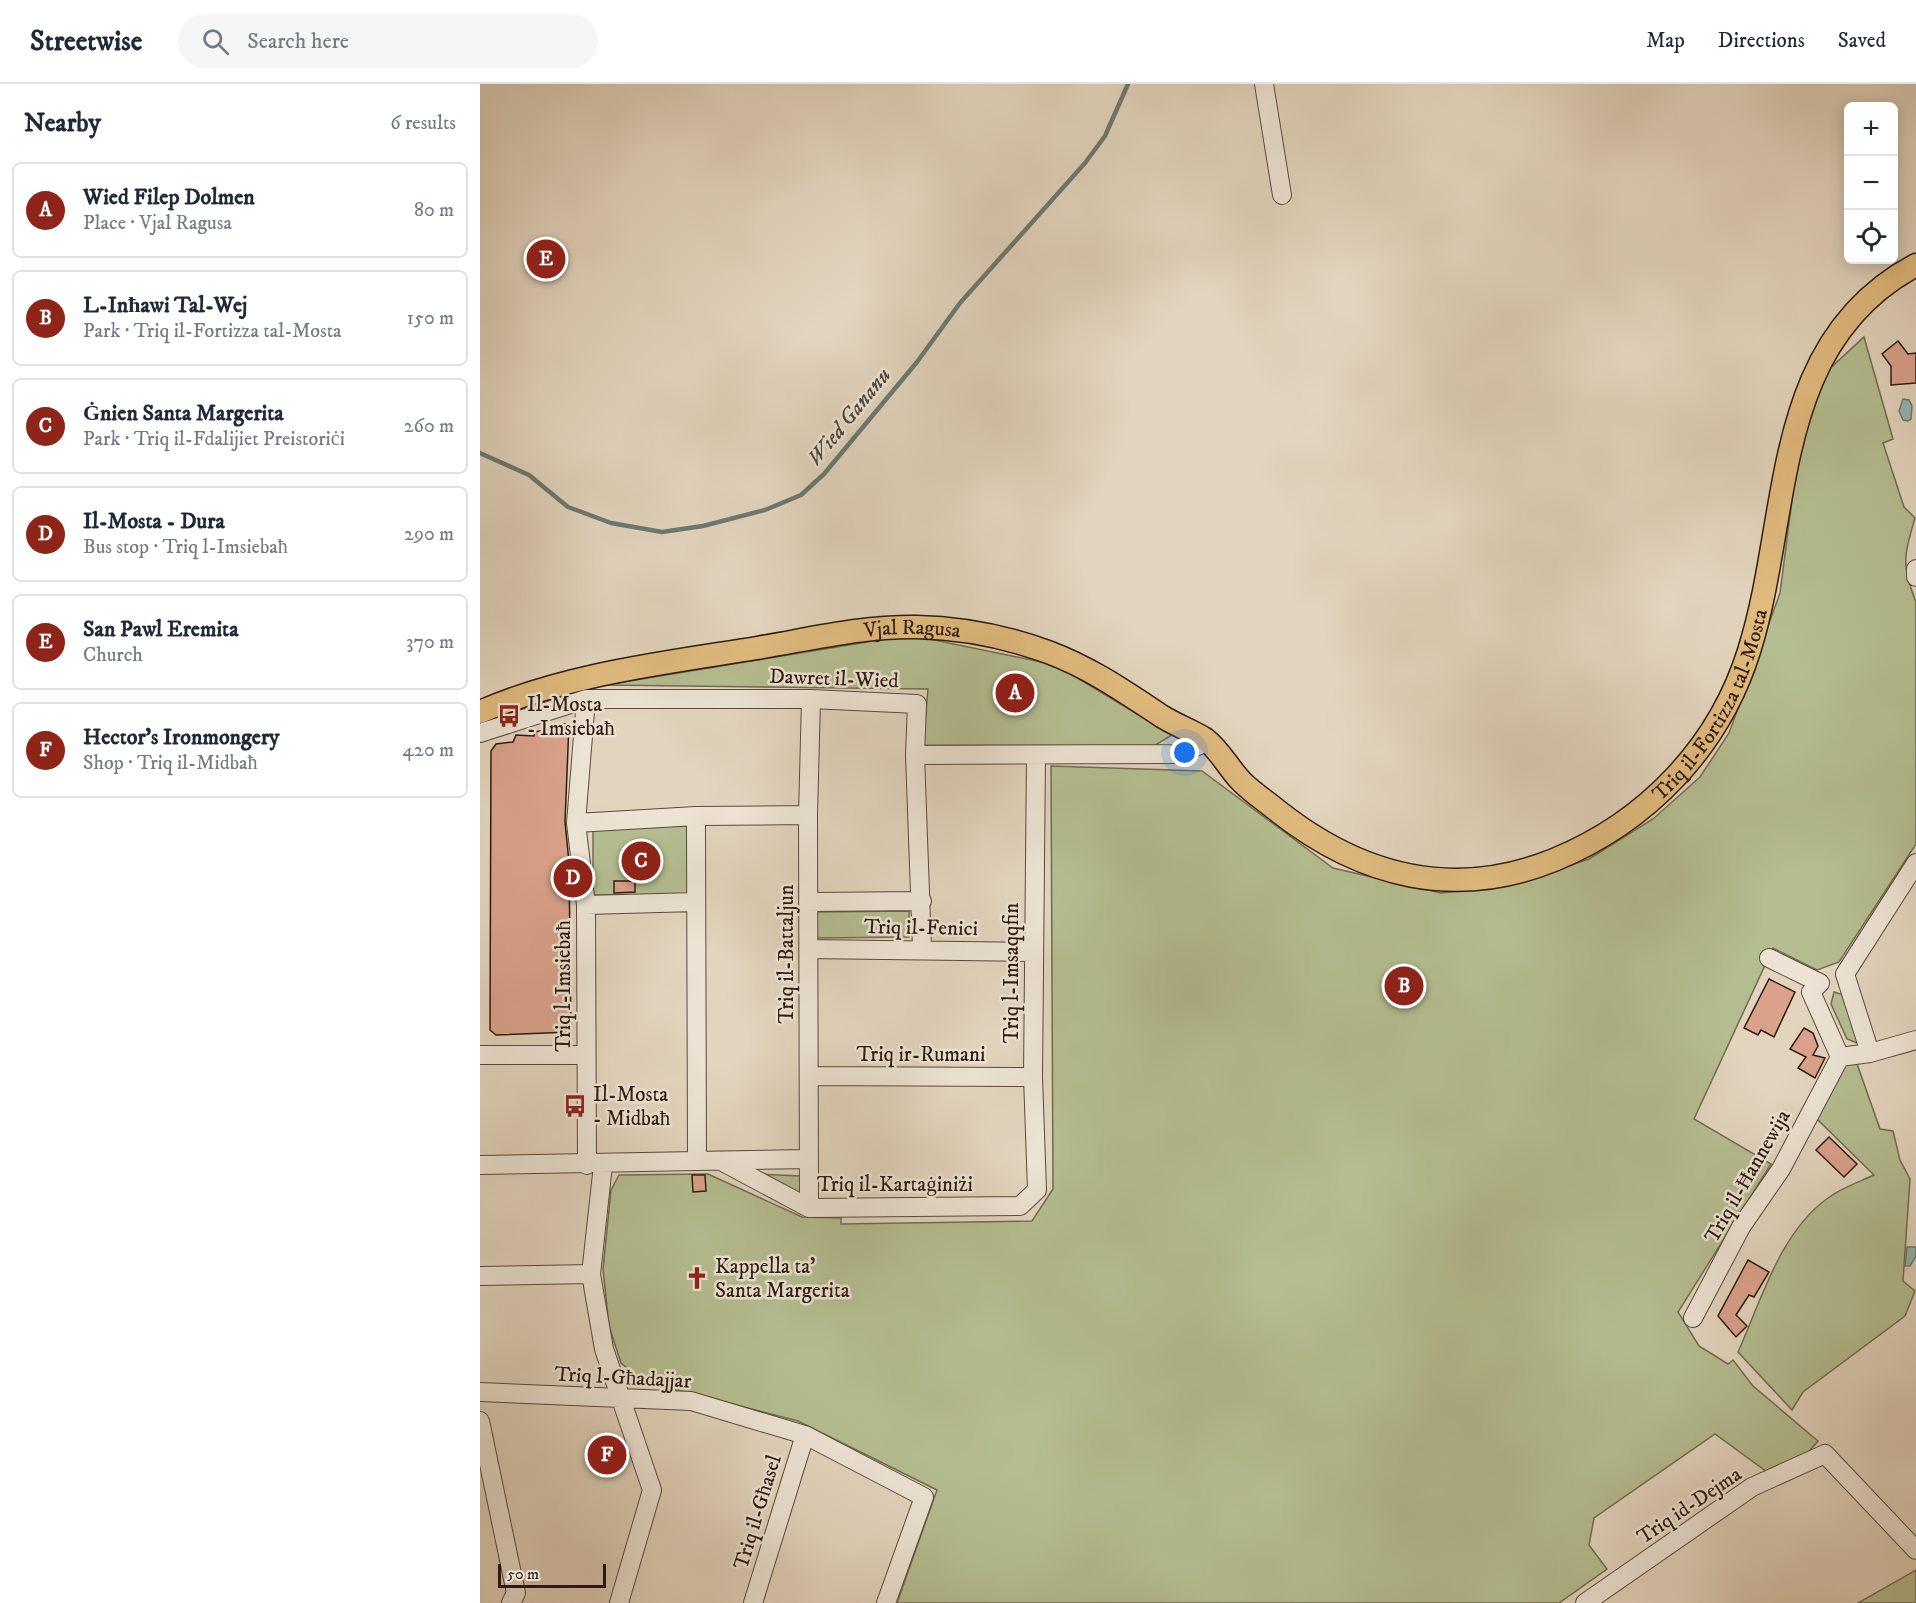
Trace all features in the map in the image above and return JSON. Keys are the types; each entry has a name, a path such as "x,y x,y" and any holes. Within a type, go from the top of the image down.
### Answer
{"main road":[{"name":"Triq il-Fortizza tal-Mosta","path":"1295,825 1325,845 1359,861 1392,872 1427,880 1488,879 1554,860 1592,842 1659,794 1711,733 1739,678 1757,620 1795,426 1816,369 1854,311 1887,282 1916,265"},
{"name":"Vjal Ragusa","path":"480,712 543,690 609,674 856,630 923,627 989,636 1058,656 1111,681 1164,717 1209,741 1242,782 1295,825"}],"street":[{"path":"1264,84 1282,195"},
{"path":"1916,569 1916,577"},
{"name":"Dawret il-Wied","path":"480,733 586,699 811,699 917,704 915,755"},
{"name":"Triq l-Imsiebaħ","path":"586,699 576,824 586,905 585,1055 595,1165 591,1274 604,1349 652,1490 619,1603"},
{"name":"Triq il-Battaljun","path":"809,1208 808,815 811,699"},
{"path":"922,948 915,755 1179,754 1209,741"},
{"name":"Triq l-Imsaqqfin","path":"1036,756 1033,1077 1037,1190"},
{"path":"576,824 696,816 808,815"},
{"path":"696,816 697,1161"},
{"path":"1916,863 1845,974 1820,983 1811,992 1840,1057 1870,1053 1916,1040"},
{"path":"808,902 922,901"},
{"path":"586,905 696,902"},
{"name":"Triq il-Fenici","path":"808,949 922,948 1033,952"},
{"path":"1769,958 1820,983"},
{"path":"1845,974 1870,1053"},
{"path":"480,1055 585,1055"},
{"name":"Triq il-Ħannewija","path":"1693,1318 1741,1227 1781,1169 1840,1057"},
{"name":"Triq ir-Rumani","path":"809,1077 1033,1077"},
{"path":"480,1165 595,1165 808,1159"},
{"name":"Triq il-Kartaġiniżi","path":"721,1161 809,1208 1020,1206 1037,1190"},
{"path":"480,1276 591,1274"},
{"name":"Triq l-Għadajjar","path":"480,1392 691,1401 805,1435 924,1497 886,1603"},
{"path":"480,1421 516,1593 511,1603"},
{"name":"Triq il-Għasel","path":"753,1603 805,1435"},
{"name":"Triq id-Dejma","path":"1585,1603 1752,1487 1825,1454 1914,1545"}],"green space":[{"path":"1864,337 1893,439 1883,443 1904,507 1915,518 1908,542 1906,569 1916,602 1916,844 1839,962 1817,970 1773,948 1694,1119 1771,1164 1678,1312 1699,1346 1728,1364 1733,1360 1753,1386 1818,1441 1806,1455 1767,1472 1715,1434 1594,1518 1589,1545 1607,1569 1559,1603 897,1603 937,1490 798,1421 643,1381 621,1363 609,1326 603,1269 611,1190 619,1175 708,1174 802,1217 841,1218 841,1224 1032,1221 1053,1189 1051,766 1202,771 1333,868 1441,893 1507,886 1589,859 1653,819 1700,777 1729,733 1780,593 1800,438 1823,375"},
{"path":"910,635 1056,665 1172,735 1154,746 923,745 928,689 605,685"},
{"path":"688,826 688,895 593,895 593,827"},
{"path":"909,911 909,937 816,938 816,912"},
{"path":"1834,992 1844,995 1862,1045 1847,1039 1831,1004"},
{"path":"1856,1061 1880,1129 1893,1131 1900,1160 1910,1179 1903,1281 1915,1291 1905,1316 1803,1392 1792,1410 1738,1352 1784,1248 1797,1229 1811,1212 1828,1198 1874,1175 1816,1118 1842,1066"},
{"path":"759,1174 800,1176 801,1197"},
{"path":"1916,1570 1916,1603 1858,1603"}],"water":[{"path":"1903,399 1909,400 1912,406 1911,419 1908,421 1903,420 1899,411"},
{"path":"1907,1247 1916,1247 1916,1256 1910,1266 1905,1266"}],"building":[{"path":"1898,341 1908,354 1916,353 1916,383 1891,385 1891,366 1882,354"},
{"path":"554,724 569,724 565,822 569,862 571,1032 496,1035 490,1030 491,751 496,744 513,742 516,735 534,736 534,732 554,728"},
{"path":"614,881 635,881 635,892 614,893"},
{"path":"1769,979 1795,992 1774,1037 1761,1030 1758,1035 1744,1028"},
{"path":"1804,1028 1813,1033 1818,1046 1813,1055 1825,1058 1815,1078 1798,1068 1806,1057 1790,1049"},
{"path":"1829,1137 1857,1164 1844,1177 1816,1150"},
{"path":"692,1175 705,1175 706,1191 693,1192"},
{"path":"1748,1260 1769,1272 1754,1297 1749,1295 1736,1315 1747,1326 1736,1337 1718,1316"}],"waterway":[{"name":"Wied Gananu","path":"480,453 529,475 568,507 611,523 662,532 703,526 765,510 801,495 824,474 917,362 960,303 1085,163 1105,136 1128,84"}],"place":[{"name":"San Pawl Eremita","path":"546,259"},
{"name":"Wied Filep Dolmen","path":"1015,693"},
{"name":"Il-Mosta - Imsiebaħ","path":"509,716"},
{"name":"Ġnien Santa Margerita","path":"641,861"},
{"name":"Il-Mosta - Dura","path":"573,878"},
{"name":"L-Inħawi Tal-Wej","path":"1404,986"},
{"name":"Il-Mosta - Midbaħ","path":"575,1106"},
{"name":"Kappella ta' Santa Margerita","path":"697,1278"},
{"name":"Hector's Ironmongery","path":"607,1455"}]}
